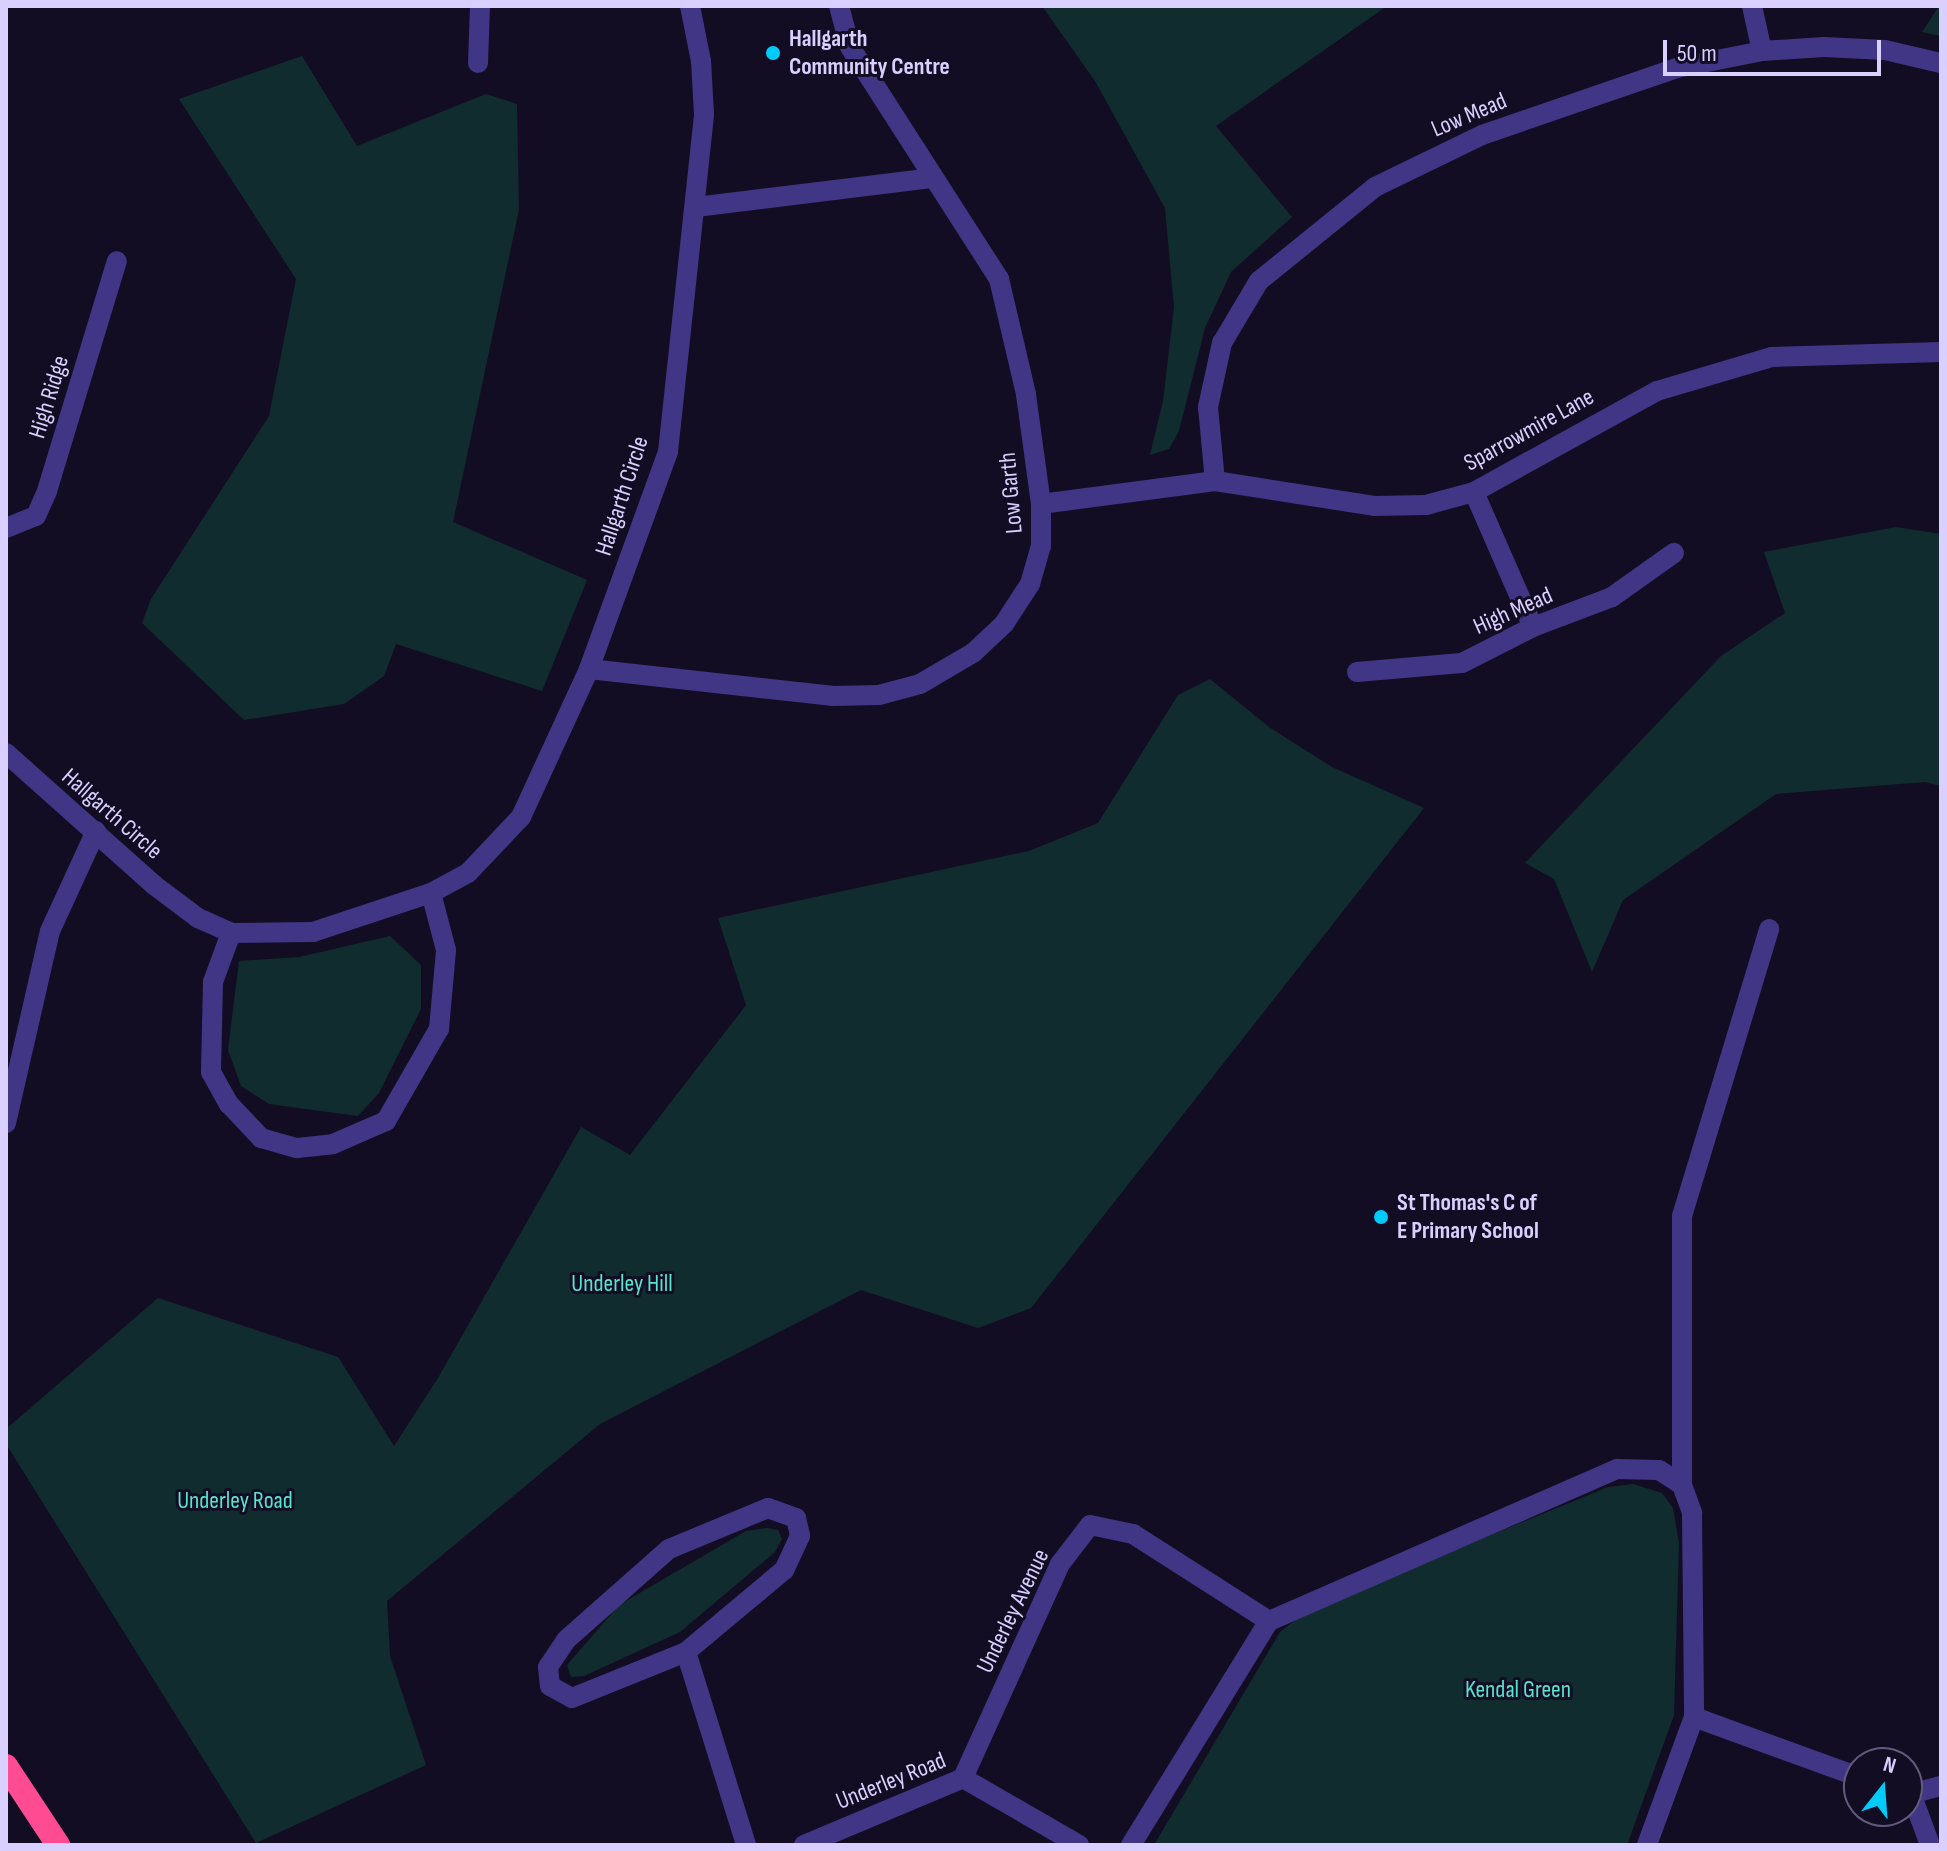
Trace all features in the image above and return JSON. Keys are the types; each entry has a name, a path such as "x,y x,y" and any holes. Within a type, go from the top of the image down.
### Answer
{"highway":[{"path":"6,1766 58,1845"}],"street":[{"path":"478,63 480,6"},
{"name":"Hallgarth Circle","path":"6,753 154,885 198,918 231,933 313,932 431,893 468,873 521,817 589,669 668,452 704,114 701,61 690,6"},
{"name":"Low Garth","path":"589,669 832,696 879,695 920,684 973,653 1004,624 1030,584 1041,546 1041,504 1026,394 999,279 931,178 850,47 839,6"},
{"path":"1752,6 1762,51"},
{"name":"Low Mead","path":"1215,481 1208,407 1222,343 1259,281 1375,187 1482,135 1591,94 1677,68 1762,51 1885,50 1941,63"},
{"path":"696,207 931,178"},
{"name":"High Ridge","path":"6,528 36,516 47,491 117,261"},
{"name":"Sparrowmire Lane","path":"1041,504 1215,481 1374,506 1426,505 1474,492 1567,437 1671,387 1772,357 1941,352"},
{"path":"1474,492 1533,627"},
{"name":"High Mead","path":"1357,672 1462,663 1533,627 1612,597 1674,553"},
{"path":"6,1123 50,931 96,831"},
{"path":"231,933 213,982 211,1072 229,1104 261,1138 297,1148 333,1144 386,1121 439,1029 446,950 431,893"},
{"path":"1647,1845 1694,1717 1692,1513 1682,1485 1682,1216 1769,929"},
{"path":"1131,1845 1269,1621 1617,1469 1659,1470 1682,1485"},
{"path":"768,1508 796,1518 800,1536 784,1570 686,1652 572,1698 550,1686 548,1667 566,1640 669,1549 768,1508"},
{"name":"Underley Avenue","path":"963,1778 1060,1564 1090,1525 1133,1534 1269,1621"},
{"path":"686,1652 746,1845"},
{"path":"1694,1717 1843,1771"},
{"name":"Underley Road","path":"804,1845 963,1778 1079,1845"}],"green space":[{"path":"1042,6 1387,6 1216,126 1292,217 1231,272 1205,328 1179,431 1169,449 1150,455 1163,401 1174,307 1165,208 1095,81"},
{"path":"1939,6 1941,36 1922,32"},
{"path":"302,56 357,146 486,94 517,104 519,210 453,522 587,580 542,691 396,644 384,676 344,704 244,720 142,623 151,599 269,416 296,279 179,99"},
{"path":"1896,527 1941,534 1941,786 1925,782 1776,794 1623,900 1592,972 1554,879 1525,863 1721,656 1785,613 1764,552"},
{"name":"Underley Hill","path":"1210,679 1269,727 1332,767 1424,808 1031,1308 978,1328 861,1290 600,1424 387,1601 390,1656 426,1765 256,1843 6,1444 6,1429 158,1298 338,1357 394,1446 438,1378 581,1127 630,1155 746,1005 718,918 1029,851 1098,823 1178,695"},
{"path":"390,936 421,965 421,1009 379,1093 358,1116 269,1104 241,1086 228,1050 239,961 299,957"},
{"name":"Kendal Green","path":"1633,1484 1662,1493 1673,1508 1679,1543 1674,1715 1627,1845 1154,1845 1280,1632 1308,1610 1608,1487"},
{"path":"778,1530 782,1539 775,1552 680,1632 584,1676 571,1677 567,1665 619,1605 746,1531"}],"place":[{"name":"Hallgarth Community Centre","path":"773,53"},
{"name":"St Thomas's C of E Primary School","path":"1381,1217"}]}
